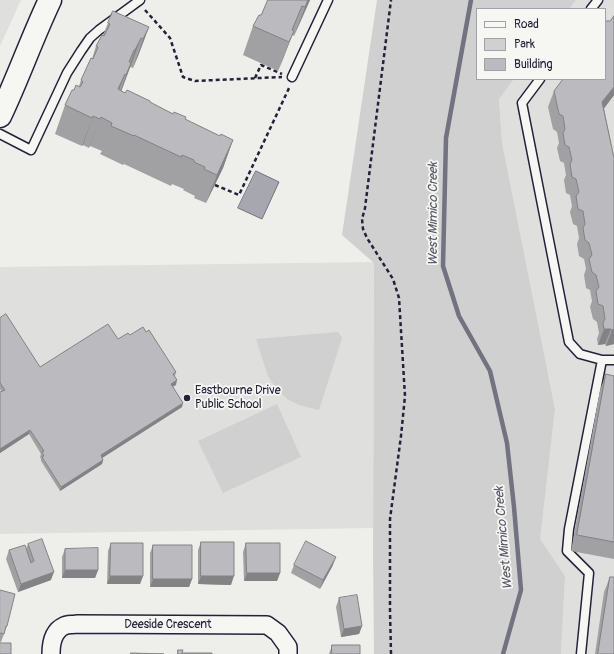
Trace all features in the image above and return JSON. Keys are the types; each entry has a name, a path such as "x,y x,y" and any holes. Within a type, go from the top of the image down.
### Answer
{"street":[{"path":"0,116 50,0"},
{"name":"Deeside Crescent","path":"51,654 54,633 65,625 77,624 267,625 278,633 288,647 288,654"}],"lane":[{"path":"0,134 31,150 67,73 90,38 140,0"},
{"path":"292,77 328,0"},
{"path":"592,8 598,0"},
{"path":"539,80 522,102 569,342 580,354 602,360 614,360"},
{"path":"581,654 589,573 567,551 569,529 602,360"}],"path":[{"path":"391,0 362,219 363,229 367,238 393,279 399,298 405,396 390,519 391,654"},
{"path":"145,9 170,38 183,77 195,81 288,77 261,65 255,78"},
{"path":"215,185 239,195 294,77 292,77"}],"shaded area":[{"path":"0,0 21,0 0,46"},
{"path":"576,0 614,0 614,654 561,654 565,576 539,539 555,409 502,142 499,98 513,80 606,80 606,8 570,8"},
{"path":"256,171 279,182 262,219 238,208"},
{"name":"Eastbourne Drive Public School","path":"374,262 373,528 0,534 0,267"}],"green space":[{"path":"377,0 576,0 570,8 476,8 476,80 513,80 499,99 502,142 555,409 540,539 565,576 561,654 374,654 374,263 342,235"},
{"path":"338,332 342,338 319,410 299,405 287,399 276,388 268,376 256,339"},
{"path":"277,404 301,457 223,493 198,441"}],"building":[{"path":"268,0 308,0 305,7 302,6 292,30 294,31 289,42 253,26 259,15 261,15"},
{"path":"113,11 149,27 143,39 141,38 134,50 129,62 131,63 118,89 125,93 127,90 173,114 174,112 186,117 185,119 220,136 221,134 233,140 217,175 204,169 205,167 194,162 194,160 182,155 181,157 111,126 112,123 101,117 100,119 93,116 92,118 65,105 72,90 74,90 76,85 80,87 83,82 81,80 91,58 93,59 98,47 96,46 102,35 104,36 110,24 108,23"},
{"path":"614,16 614,87 602,102 614,158 614,329 612,330 604,329 603,323 605,319 603,306 598,304 596,291 599,287 596,275 592,272 589,259 592,255 589,243 585,240 583,211 578,209 576,196 579,192 576,179 572,177 570,164 572,160 569,147 565,145 563,133 565,129 563,116 559,114 554,91 562,80 606,80 606,21 610,21"},
{"path":"6,314 40,367 108,324 118,339 128,333 130,335 143,327 146,332 149,330 176,372 173,374 177,380 171,384 183,403 101,455 103,460 61,487 42,457 44,456 42,452 44,451 30,430 0,449 0,392 5,390 0,383 0,318"},
{"path":"606,374 614,376 614,542 577,535"},
{"path":"42,539 54,572 21,584 9,550 25,545 31,563 34,561 28,544"},
{"path":"306,541 336,557 323,580 294,565"},
{"path":"201,542 234,542 234,576 201,576"},
{"path":"111,543 143,543 143,576 110,576"},
{"path":"246,543 280,543 280,573 247,573"},
{"path":"153,545 192,545 192,579 153,579"},
{"path":"98,548 98,570 65,570 65,549"},
{"path":"610,577 614,577 614,654 598,654"},
{"path":"0,590 15,594 4,634 0,633"},
{"path":"357,595 362,626 344,629 339,598"},
{"path":"0,643 11,643 11,654 0,654"},
{"path":"332,645 360,645 360,654 332,654"},
{"path":"178,650 183,650 182,653 212,654 178,654"},
{"path":"131,653 164,654 131,654"}],"waterway":[{"name":"West Mimico Creek","path":"471,0 446,138 443,266 459,316 490,371 507,443 521,590 503,654"}],"place":[{"name":"Eastbourne Drive Public School","path":"187,398"}]}
